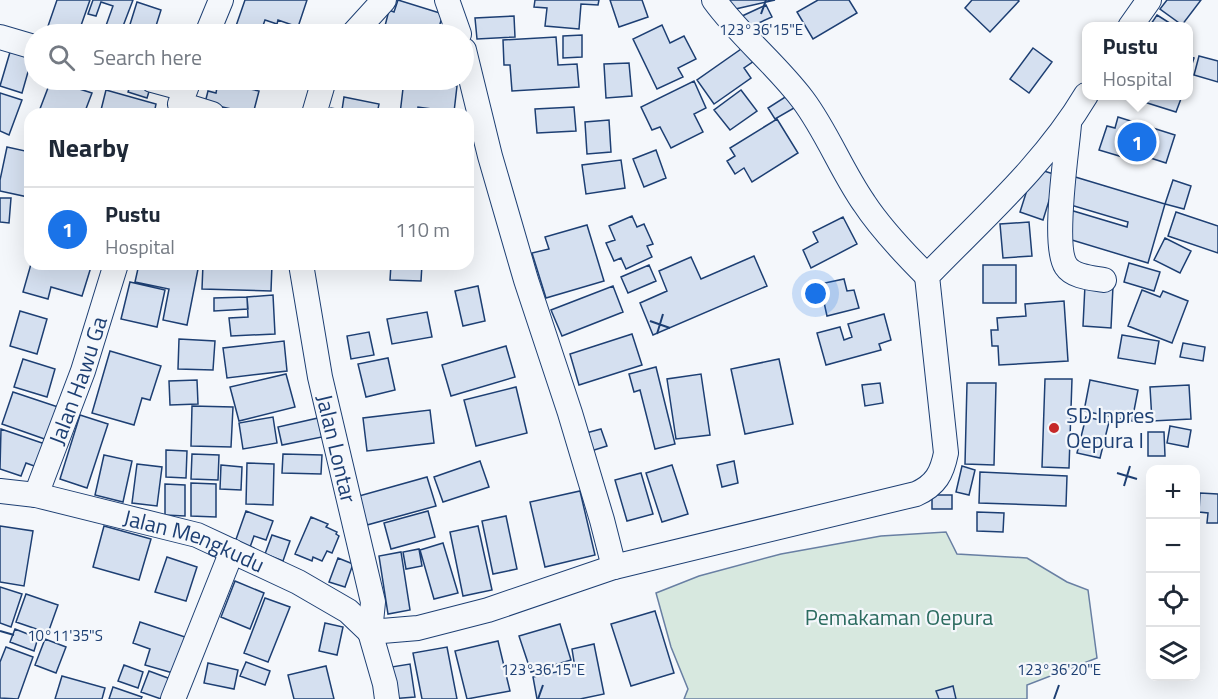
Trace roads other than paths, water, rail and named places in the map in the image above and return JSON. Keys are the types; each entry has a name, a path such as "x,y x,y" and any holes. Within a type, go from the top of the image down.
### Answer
{"street":[{"path":"211,24 221,0"},
{"path":"362,24 384,0"},
{"path":"447,0 455,24"},
{"path":"387,699 370,632 418,628 488,610 614,567 916,494 927,489 937,480 943,468 946,453 927,276 910,260 864,203 803,100 777,69 729,21 714,0"},
{"path":"1134,22 1149,0"},
{"path":"0,37 24,44"},
{"path":"316,108 321,90"},
{"path":"474,90 493,167 526,280 570,413 614,567"},
{"path":"182,96 202,108"},
{"path":"927,276 1012,189 1069,124 1083,100"},
{"path":"1069,124 1060,224 1061,250 1065,265 1072,271 1104,280"},
{"name":"Jalan Hawu Ga","path":"36,495 83,371 114,270"},
{"name":"Jalan Lontar","path":"302,270 320,377 373,602 370,632"},
{"name":"Jalan Mengkudu","path":"0,491 36,495 197,535 298,582 348,612 370,632"},
{"path":"173,699 232,551"}],"place":[{"name":"Pustu","path":"1137,142"},
{"name":"SD Inpres Oepura I","path":"1054,428"}],"park label":[{"name":"Pemakaman Oepura","path":"899,617"}]}
